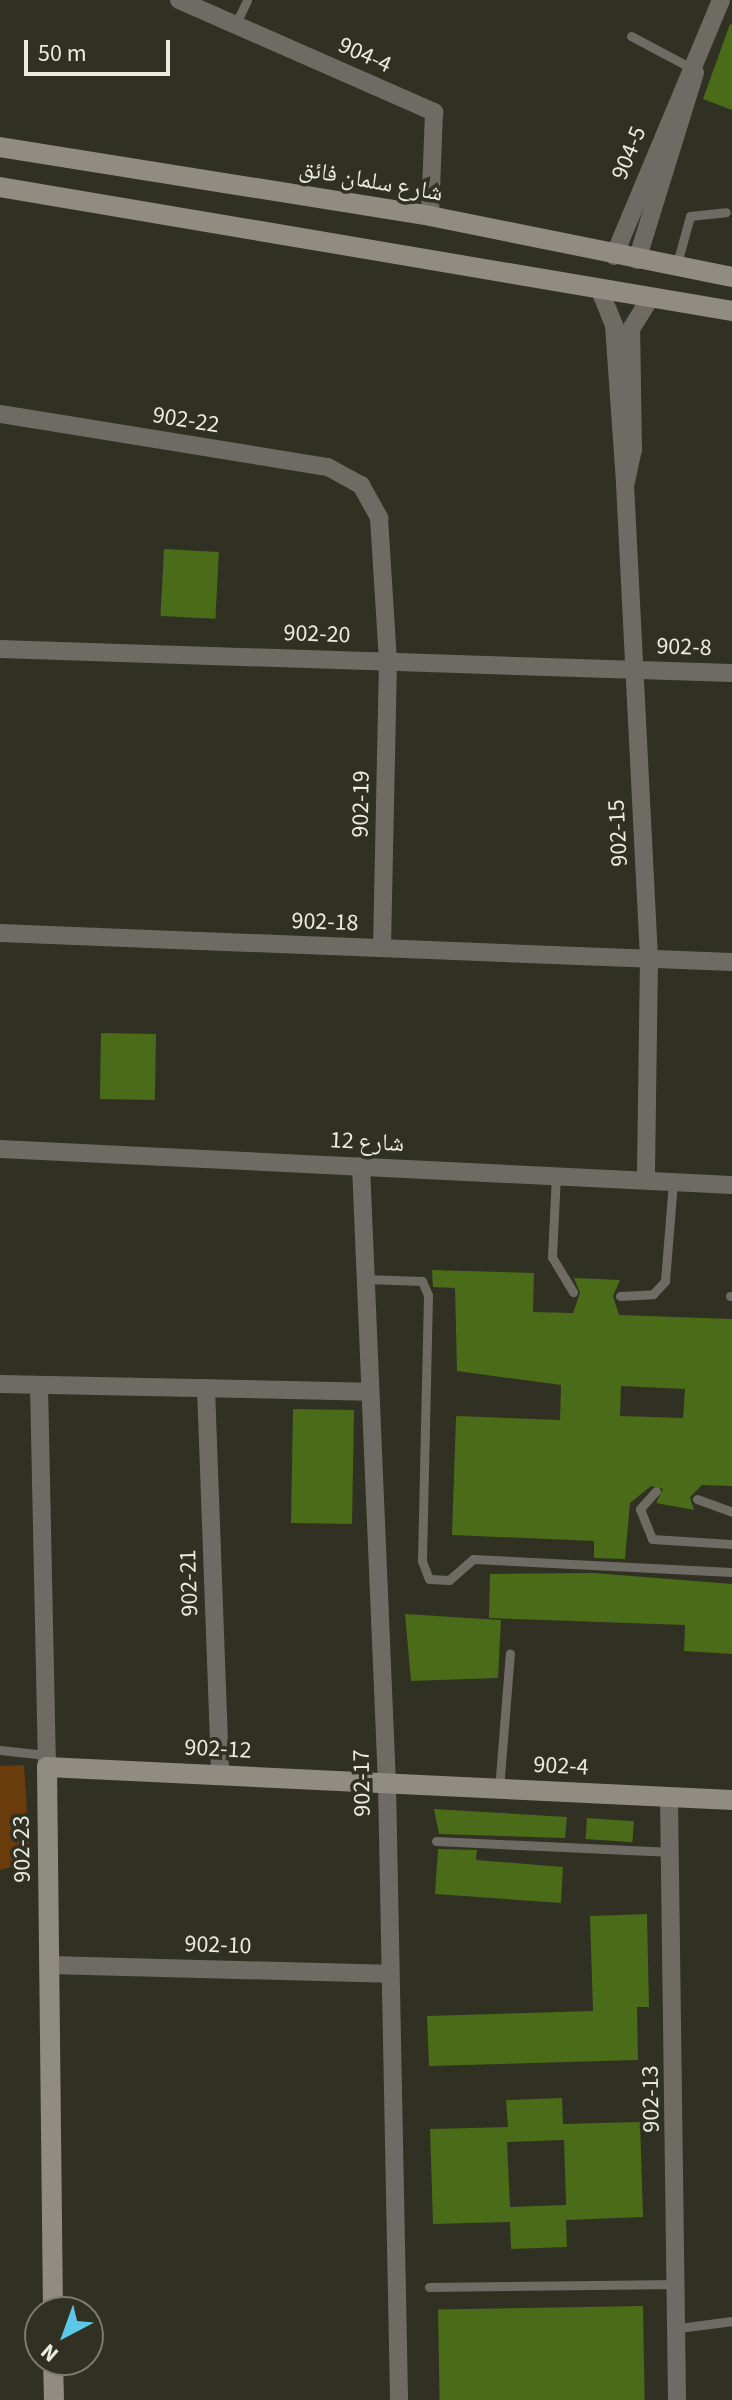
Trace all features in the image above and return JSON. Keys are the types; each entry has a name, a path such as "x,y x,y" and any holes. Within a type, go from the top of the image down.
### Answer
{"main road":[{"name":"شارع سلمان فائق","path":"0,147 430,216 614,256 732,277"},
{"path":"0,187 732,311"},
{"name":"902-12","path":"47,1761 387,1784"},
{"name":"902-23","path":"47,1761 53,2296"},
{"name":"902-4","path":"387,1784 732,1800"},
{"path":"53,2376 54,2400"}],"street":[{"name":"904-4","path":"179,0 434,112 430,216"},
{"name":"904-5","path":"614,256 695,70 721,0"},
{"name":"904-5","path":"637,260 695,70"},
{"name":"902-15","path":"599,288 614,325 625,484 649,958 646,1180"},
{"name":"902-15","path":"625,484 633,450 630,335 651,297"},
{"name":"902-22","path":"0,414 328,467 361,485"},
{"name":"902-19","path":"361,485 379,518 388,661 382,948"},
{"name":"902-20","path":"0,649 633,669"},
{"name":"902-8","path":"633,669 732,673"},
{"name":"902-18","path":"0,933 732,962"},
{"name":"شارع 12","path":"0,1149 732,1185"},
{"name":"902-17","path":"361,1166 387,1784 387,1974 399,2400"},
{"path":"0,1384 369,1392"},
{"name":"902-23","path":"39,1385 47,1761"},
{"name":"902-21","path":"206,1388 220,1775"},
{"name":"902-13","path":"669,1797 679,2328 677,2400"},
{"name":"902-10","path":"49,1965 387,1974"}],"lane":[{"path":"236,23 247,0"},
{"path":"631,36 695,70"},
{"path":"676,267 690,216 726,212"},
{"path":"556,1175 552,1257 573,1292"},
{"path":"620,1296 653,1294 665,1281 673,1181"},
{"path":"365,1279 422,1281 428,1295 422,1561 429,1579 449,1580 473,1559 732,1572"},
{"path":"656,1491 640,1509 652,1539 732,1544"},
{"path":"697,1499 732,1512"},
{"path":"499,1789 510,1653"},
{"path":"0,1750 47,1761"},
{"path":"436,1841 672,1852"},
{"path":"429,2287 678,2284"},
{"path":"679,2328 732,2321"}],"shaded area":[{"path":"24,1765 30,1862 0,1870 0,1766"}],"building":[{"path":"732,25 732,110 703,99"},
{"path":"164,549 219,552 215,619 160,616"},
{"path":"101,1033 156,1034 155,1100 100,1099"},
{"path":"432,1270 534,1273 533,1312 573,1313 580,1293 574,1278 620,1280 613,1296 619,1315 732,1319 732,1486 702,1485 690,1497 694,1510 656,1503 663,1489 651,1486 630,1503 625,1559 594,1558 594,1541 452,1535 456,1416 560,1420 561,1385 457,1371 455,1288 433,1287","holes":["621,1386 685,1389 683,1418 620,1416"]},
{"path":"293,1409 354,1410 352,1524 291,1523"},
{"path":"594,1573 732,1584 732,1654 684,1651 685,1625 489,1618 490,1574"},
{"path":"405,1614 501,1620 498,1678 411,1681"},
{"path":"434,1809 567,1817 565,1838 439,1834"},
{"path":"587,1818 634,1821 632,1842 586,1839"},
{"path":"438,1849 477,1850 476,1860 563,1867 561,1903 435,1894"},
{"path":"647,1914 649,2007 637,2007 638,2060 429,2066 427,2016 593,2011 590,1916"},
{"path":"562,2098 563,2124 640,2122 643,2217 566,2220 567,2247 511,2249 510,2222 433,2224 430,2129 508,2127 506,2100","holes":["564,2140 566,2205 510,2207 507,2142"]},
{"path":"643,2306 645,2400 440,2400 438,2310"}]}
